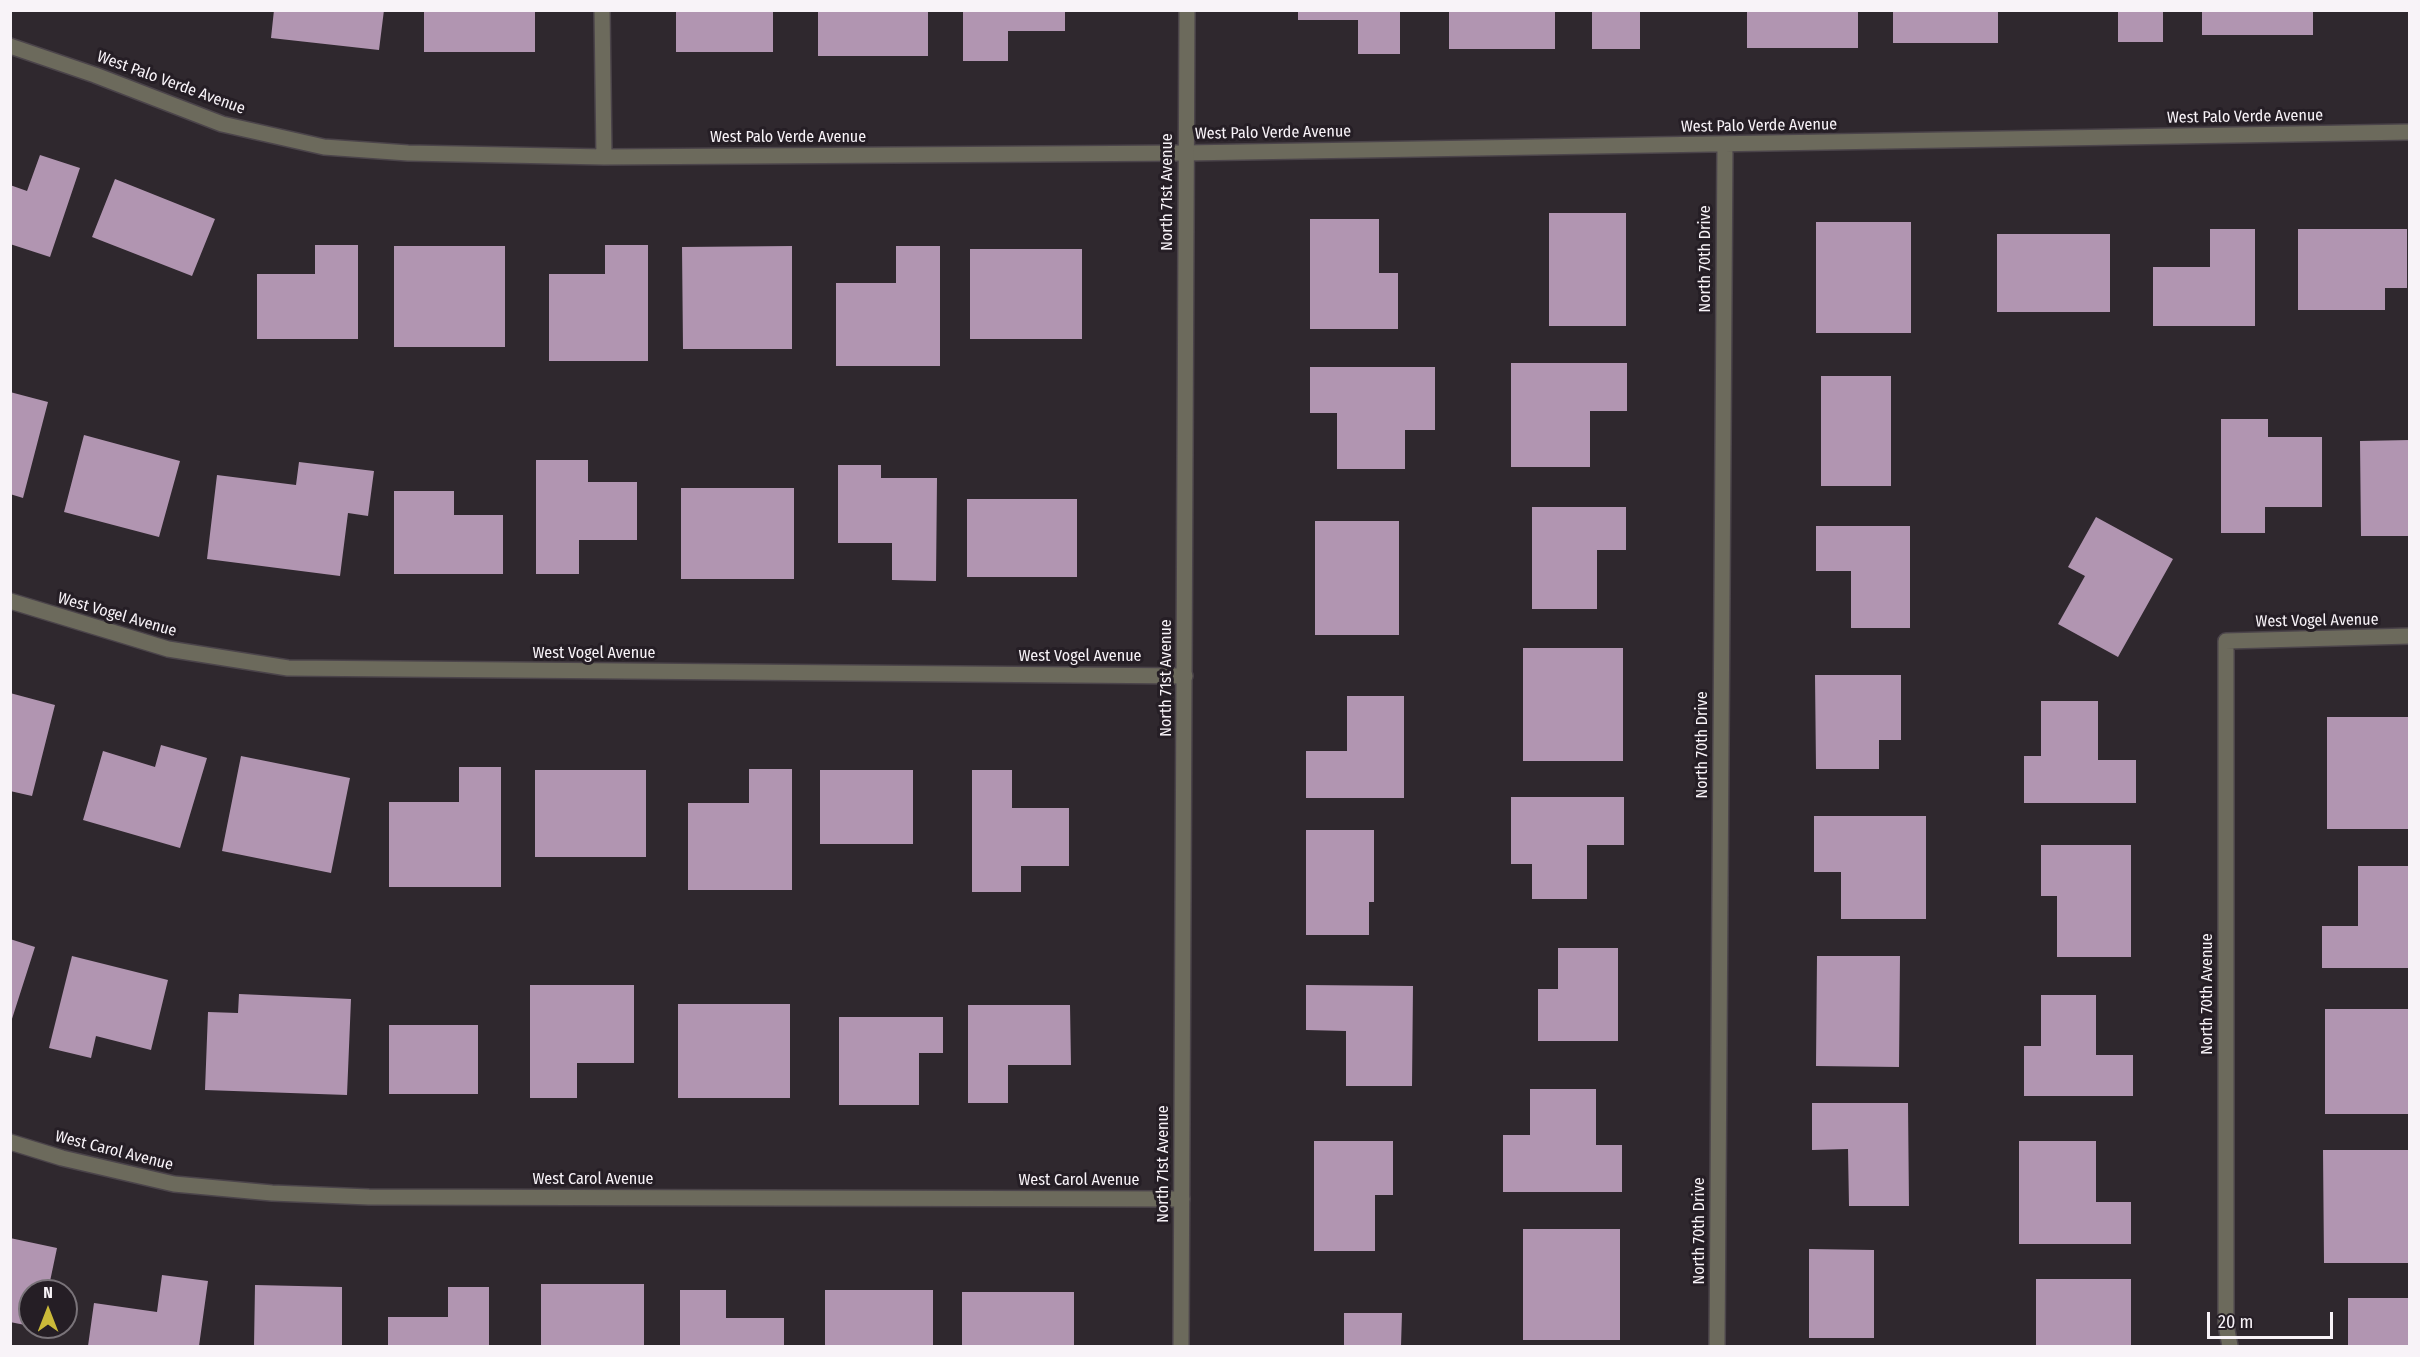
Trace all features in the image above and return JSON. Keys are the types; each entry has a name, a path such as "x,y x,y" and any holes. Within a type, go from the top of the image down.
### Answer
{"street":[{"path":"602,10 604,157"},
{"name":"North 71st Avenue","path":"1181,1347 1187,10"},
{"name":"West Palo Verde Avenue","path":"10,46 95,75 222,124 324,147 408,153 604,157 1186,153 2409,132"},
{"name":"North 70th Drive","path":"1717,1347 1725,144"},
{"name":"West Vogel Avenue","path":"10,601 168,649 288,668 1185,676"},
{"name":"West Vogel Avenue","path":"2226,641 2409,636"},
{"name":"North 70th Avenue","path":"2226,641 2226,1324 2230,1347"},
{"name":"West Carol Avenue","path":"10,1142 62,1158 174,1184 272,1193 369,1197 1182,1199"}],"building":[{"path":"274,10 384,10 379,50 271,38"},
{"path":"424,10 535,10 535,52 424,52"},
{"path":"676,10 773,10 773,52 676,52"},
{"path":"818,10 928,10 928,56 818,56"},
{"path":"963,10 1065,10 1065,31 1008,31 1008,61 963,61"},
{"path":"1298,10 1400,10 1400,54 1358,54 1358,20 1298,20"},
{"path":"1449,10 1555,10 1555,49 1449,49"},
{"path":"1592,10 1640,10 1640,49 1592,49"},
{"path":"1747,10 1858,10 1858,48 1747,48"},
{"path":"1893,10 1998,10 1998,43 1893,43"},
{"path":"2118,10 2163,10 2163,42 2118,42"},
{"path":"2202,10 2313,10 2313,35 2202,35"},
{"path":"40,155 80,168 50,257 10,244 10,185 27,191"},
{"path":"115,179 215,219 192,276 92,237"},
{"path":"1549,213 1626,213 1626,326 1549,326"},
{"path":"1310,219 1379,219 1379,273 1398,273 1398,329 1310,329"},
{"path":"1816,222 1911,222 1911,333 1816,333"},
{"path":"2210,229 2255,229 2255,326 2153,326 2153,267 2210,267"},
{"path":"2298,229 2407,229 2407,288 2385,288 2385,310 2298,310"},
{"path":"1997,234 2110,234 2110,312 1997,312"},
{"path":"315,245 358,245 358,339 257,339 257,274 315,274"},
{"path":"605,245 648,245 648,361 549,361 549,274 605,274"},
{"path":"394,246 505,246 505,347 394,347"},
{"path":"792,246 792,349 683,349 682,247"},
{"path":"896,246 940,246 940,366 836,366 836,283 896,283"},
{"path":"970,249 1082,249 1082,339 970,339"},
{"path":"1511,363 1627,363 1627,411 1590,411 1590,467 1511,467"},
{"path":"1310,367 1435,367 1435,430 1405,430 1405,469 1337,469 1337,413 1310,413"},
{"path":"1821,376 1891,376 1891,486 1821,486"},
{"path":"10,392 48,402 23,498 10,494"},
{"path":"2221,419 2268,419 2268,437 2322,437 2322,507 2265,507 2265,533 2221,533"},
{"path":"84,435 180,461 159,537 64,512"},
{"path":"2410,440 2410,536 2361,536 2360,441"},
{"path":"536,460 588,460 588,482 637,482 637,540 579,540 579,574 536,574"},
{"path":"299,462 374,471 368,516 348,513 340,576 207,559 217,475 296,485"},
{"path":"838,465 881,465 881,478 937,478 936,581 892,580 892,543 838,543"},
{"path":"681,488 794,488 794,579 681,579"},
{"path":"394,491 454,491 454,515 503,515 503,574 394,574"},
{"path":"967,499 1077,499 1077,577 967,577"},
{"path":"1532,507 1626,507 1626,550 1597,550 1597,609 1532,609"},
{"path":"2096,517 2173,559 2118,657 2058,624 2085,576 2068,567"},
{"path":"1315,521 1399,521 1399,635 1315,635"},
{"path":"1816,526 1910,526 1910,628 1851,628 1851,571 1816,571"},
{"path":"1523,648 1623,648 1623,761 1523,761"},
{"path":"1815,675 1901,675 1901,740 1879,740 1879,769 1816,769"},
{"path":"10,693 55,705 32,796 10,791"},
{"path":"1347,696 1404,696 1404,798 1306,798 1306,751 1347,751"},
{"path":"2041,701 2098,701 2098,760 2136,760 2136,803 2024,803 2024,756 2041,756"},
{"path":"2327,717 2410,717 2410,829 2327,829"},
{"path":"161,745 207,758 180,848 83,820 103,751 155,767"},
{"path":"241,756 350,778 331,873 222,851"},
{"path":"459,767 501,767 501,887 389,887 389,802 459,802"},
{"path":"749,769 792,769 792,890 688,890 688,803 749,803"},
{"path":"535,770 646,770 646,857 535,857"},
{"path":"820,770 913,770 913,844 820,844"},
{"path":"972,770 1012,770 1012,808 1069,808 1069,866 1021,866 1021,892 972,892"},
{"path":"1511,797 1624,797 1624,845 1587,845 1587,899 1532,899 1532,864 1511,864"},
{"path":"1814,816 1926,816 1926,919 1841,919 1841,872 1814,872"},
{"path":"1306,830 1374,830 1374,902 1369,902 1369,935 1306,935"},
{"path":"2041,845 2131,845 2131,957 2057,957 2057,896 2041,896"},
{"path":"2358,866 2410,866 2410,968 2322,968 2322,926 2358,926"},
{"path":"10,939 35,947 11,1022 10,1022"},
{"path":"1558,948 1618,948 1618,1041 1538,1041 1538,989 1558,989"},
{"path":"72,956 168,980 151,1050 96,1036 91,1058 49,1048"},
{"path":"1817,956 1900,956 1899,1067 1816,1066"},
{"path":"530,985 634,985 634,1063 577,1063 577,1098 530,1098"},
{"path":"1306,985 1413,986 1412,1086 1346,1086 1346,1031 1306,1030"},
{"path":"239,994 351,999 347,1095 205,1090 208,1012 238,1013"},
{"path":"2041,995 2096,995 2096,1055 2133,1055 2133,1096 2024,1096 2024,1046 2041,1046"},
{"path":"678,1004 790,1004 790,1098 678,1098"},
{"path":"968,1005 1070,1005 1071,1065 1008,1065 1008,1103 968,1103"},
{"path":"2325,1009 2410,1009 2410,1114 2325,1114"},
{"path":"839,1017 943,1017 943,1053 919,1053 919,1105 839,1105"},
{"path":"389,1025 478,1025 478,1094 389,1094"},
{"path":"1530,1089 1596,1089 1596,1145 1622,1145 1622,1192 1503,1192 1503,1135 1530,1135"},
{"path":"1812,1103 1908,1103 1909,1206 1849,1206 1848,1149 1812,1150"},
{"path":"1314,1141 1393,1141 1393,1195 1375,1195 1375,1251 1314,1251"},
{"path":"2019,1141 2096,1141 2096,1202 2131,1202 2131,1244 2019,1244"},
{"path":"2323,1150 2410,1150 2410,1263 2324,1263"},
{"path":"1523,1229 1620,1229 1620,1340 1523,1340"},
{"path":"10,1238 57,1248 51,1279 18,1279 18,1324 10,1322"},
{"path":"1809,1249 1874,1250 1874,1338 1809,1338"},
{"path":"162,1275 208,1281 199,1346 88,1346 94,1303 157,1312"},
{"path":"2036,1279 2131,1279 2131,1346 2036,1346"},
{"path":"541,1284 644,1284 644,1346 541,1346"},
{"path":"255,1285 342,1287 342,1346 254,1346"},
{"path":"448,1287 489,1287 489,1346 388,1346 388,1317 448,1317"},
{"path":"680,1290 726,1290 726,1318 784,1318 784,1346 680,1346"},
{"path":"825,1290 933,1290 933,1346 825,1346"},
{"path":"962,1292 1074,1292 1074,1346 962,1346"},
{"path":"2348,1298 2410,1298 2410,1346 2348,1346"},
{"path":"1344,1313 1402,1313 1401,1346 1344,1346"}]}
